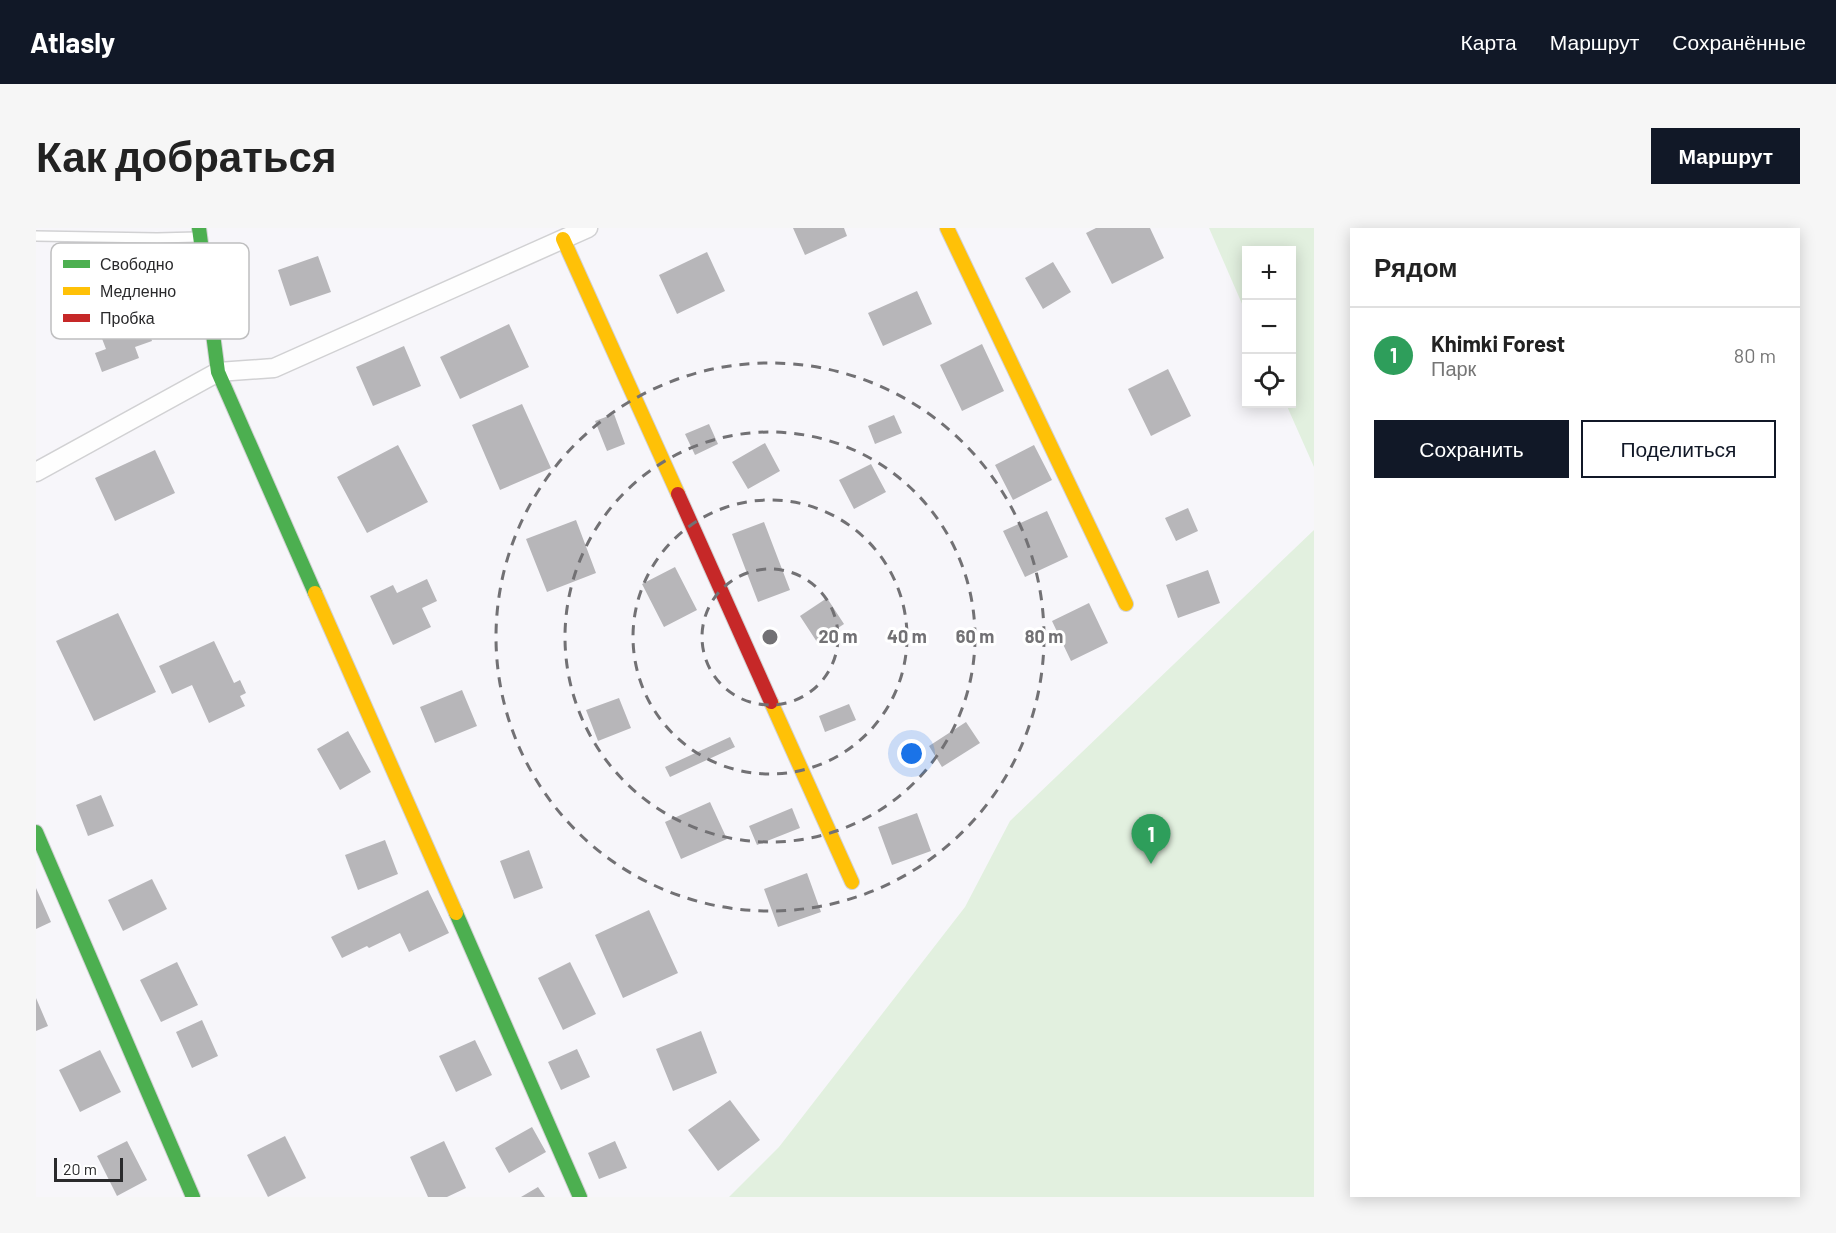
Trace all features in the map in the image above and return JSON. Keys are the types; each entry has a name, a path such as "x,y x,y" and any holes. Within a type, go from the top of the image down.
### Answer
{"street":[{"path":"36,472 218,372 274,368 588,228"},
{"path":"947,228 1126,604"},
{"path":"563,239 852,882"},
{"path":"213,339 218,372 580,1197"},
{"path":"36,831 193,1197"}],"lane":[{"path":"36,236 157,238 199,233"}],"green space":[{"path":"1209,228 1314,228 1314,467 1288,408 1296,408 1296,246 1242,246 1242,304"},
{"path":"1314,530 1314,1197 729,1197 779,1147 965,907 1010,821"}],"building":[{"path":"793,228 844,228 847,236 805,255"},
{"path":"1096,228 1150,228 1164,258 1112,284 1086,233"},
{"path":"707,252 725,291 677,314 659,275"},
{"path":"318,256 331,292 290,306 278,270"},
{"path":"1053,262 1071,292 1043,309 1025,278"},
{"path":"917,291 932,324 883,346 868,313"},
{"path":"509,324 529,367 460,399 440,357"},
{"path":"102,339 151,339 152,341 135,347 139,358 102,372 95,353 106,349"},
{"path":"982,344 1004,391 962,411 940,365"},
{"path":"404,346 421,386 373,406 356,367"},
{"path":"1168,369 1191,416 1151,436 1128,389"},
{"path":"522,404 551,468 500,490 472,425"},
{"path":"614,414 625,444 607,451 595,421"},
{"path":"894,415 902,433 875,444 868,426"},
{"path":"709,424 718,444 695,455 685,434"},
{"path":"765,443 780,471 748,489 732,462"},
{"path":"398,445 428,502 367,533 337,477"},
{"path":"1034,445 1052,480 1013,500 995,465"},
{"path":"155,450 175,493 115,521 95,478"},
{"path":"871,464 886,492 854,509 839,480"},
{"path":"1188,508 1198,531 1176,541 1165,518"},
{"path":"1047,511 1068,557 1025,577 1003,531"},
{"path":"576,520 596,573 547,592 526,539"},
{"path":"764,522 790,590 758,602 732,534"},
{"path":"675,567 697,610 664,627 642,584"},
{"path":"1208,570 1220,603 1178,618 1166,585"},
{"path":"427,579 437,601 422,608 431,627 393,645 370,596 393,585 397,593"},
{"path":"827,598 844,624 817,642 800,616"},
{"path":"1089,603 1108,643 1071,661 1052,621"},
{"path":"118,613 156,692 94,721 56,641"},
{"path":"214,641 234,683 240,680 246,693 240,696 245,706 209,723 192,685 172,694 159,666"},
{"path":"462,690 477,726 435,743 420,707"},
{"path":"619,698 631,728 598,741 586,710"},
{"path":"849,704 856,720 825,732 819,716"},
{"path":"966,722 980,743 942,767 929,746"},
{"path":"348,731 371,772 340,790 317,749"},
{"path":"730,737 735,747 670,777 665,767"},
{"path":"101,795 114,826 88,836 76,805"},
{"path":"710,802 727,839 681,859 665,822"},
{"path":"792,808 800,828 757,845 749,826"},
{"path":"917,813 931,851 892,865 878,827"},
{"path":"385,840 398,874 358,890 345,855"},
{"path":"529,850 543,888 514,899 500,861"},
{"path":"807,873 821,912 778,927 764,889"},
{"path":"152,879 167,909 123,931 108,900"},
{"path":"36,888 51,922 36,929"},
{"path":"428,890 449,933 409,952 400,933 342,958 331,937"},
{"path":"649,910 678,973 623,998 595,935"},
{"path":"177,962 198,1005 161,1022 140,980"},
{"path":"570,962 596,1014 563,1030 538,978"},
{"path":"36,998 48,1026 36,1031"},
{"path":"202,1020 218,1056 192,1068 176,1032"},
{"path":"701,1031 717,1073 673,1091 656,1049"},
{"path":"475,1040 492,1075 456,1092 439,1056"},
{"path":"577,1049 590,1077 561,1090 548,1062"},
{"path":"100,1050 121,1092 80,1112 59,1070"},
{"path":"730,1100 760,1140 718,1171 688,1130"},
{"path":"532,1127 546,1152 509,1173 495,1148"},
{"path":"285,1136 306,1178 268,1197 247,1155"},
{"path":"127,1141 147,1180 117,1196 97,1156"},
{"path":"444,1141 466,1188 447,1197 428,1197 410,1157"},
{"path":"615,1141 627,1168 599,1179 588,1153"},
{"path":"538,1187 545,1197 521,1197"}],"traffic: fast":[{"path":"199,228 201,243"},
{"path":"214,339 218,372 315,593"},
{"path":"36,832 193,1197"},
{"path":"456,913 580,1197"}],"traffic: slow":[{"path":"947,228 1126,604"},
{"path":"563,239 678,494"},
{"path":"315,593 456,913"},
{"path":"771,702 852,882"}],"traffic: jam":[{"path":"678,494 771,702"}],"place":[{"name":"Khimki Forest","path":"1151,864"}]}
